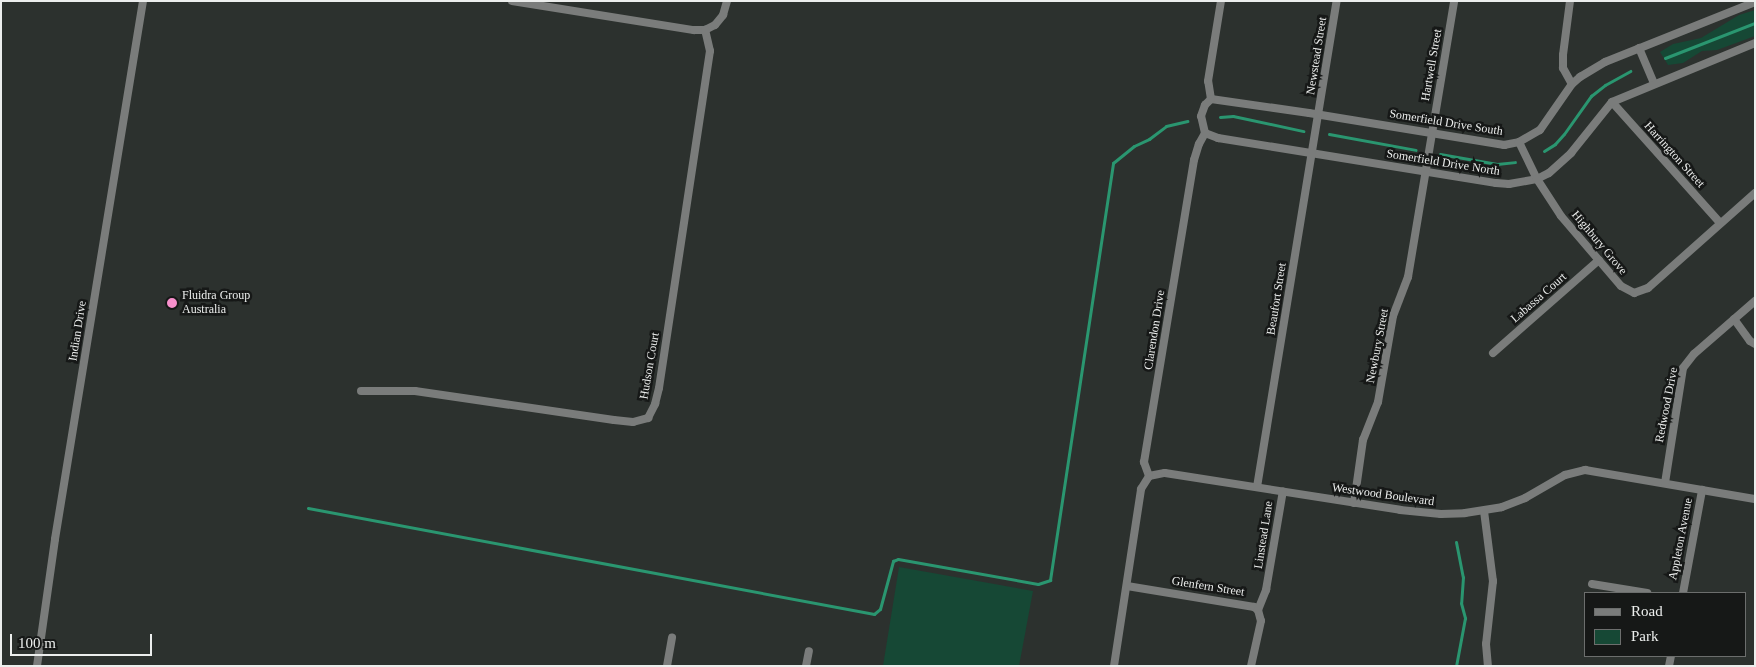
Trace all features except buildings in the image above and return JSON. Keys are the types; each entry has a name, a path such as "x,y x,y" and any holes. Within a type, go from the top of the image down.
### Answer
{"street":[{"name":"Indian Drive","path":"37,666 56,529 143,1"},
{"path":"512,1 681,29 705,30 715,25 723,15 727,1"},
{"name":"Clarendon Drive","path":"1149,476 1144,462 1194,160 1205,133 1201,116 1205,105 1210,99 1208,81 1221,1"},
{"name":"Newstead Street","path":"1319,114 1338,1"},
{"name":"Hartwell Street","path":"1431,133 1454,1"},
{"path":"1570,1 1563,62 1572,84"},
{"name":"Somerfield Drive South","path":"1210,99 1217,98 1504,145 1519,142 1540,130 1572,84 1605,62 1737,5 1755,2"},
{"name":"Hudson Court","path":"361,391 415,390 614,420 633,422 648,418 655,404 659,388 709,60 710,51 705,30"},
{"name":"Somerfield Drive North","path":"1205,133 1218,138 1496,183 1537,179 1549,173 1571,153 1612,102 1654,83 1755,43"},
{"path":"1639,48 1654,83"},
{"name":"Harrington Street","path":"1612,102 1720,223"},
{"name":"Beaufort Street","path":"1257,487 1319,114"},
{"name":"Newbury Street","path":"1354,503 1363,440 1378,402 1393,316 1408,277 1431,133"},
{"name":"Highbury Grove","path":"1519,142 1537,179 1561,216 1628,292 1641,291 1755,193"},
{"name":"Labassa Court","path":"1493,353 1599,260"},
{"name":"Redwood Drive","path":"1665,483 1683,368 1694,354 1755,301"},
{"path":"1734,319 1750,341 1755,344"},
{"name":"Westwood Boulevard","path":"1149,476 1165,473 1354,503 1441,514 1484,511 1525,498 1565,475 1578,471 1595,471 1755,499"},
{"path":"1114,666 1141,489 1149,476"},
{"name":"Appleton Avenue","path":"1683,592 1702,490"},
{"name":"Linstead Lane","path":"1258,610 1266,590 1283,491"},
{"path":"1484,511 1493,581 1486,644 1488,666"},
{"path":"1592,584 1641,592"},
{"name":"Glenfern Street","path":"1127,586 1248,604 1258,610 1260,622 1251,666"},
{"path":"667,666 672,637"},
{"path":"806,666 808,651"}],"green space":[{"path":"1755,10 1755,36 1717,50 1702,51 1683,63 1668,65 1660,52 1673,44 1701,38 1739,15"},
{"path":"899,567 1033,591 1019,666 883,666"}],"waterway":[{"path":"1665,58 1755,23"},
{"path":"1544,151 1555,144 1564,134 1591,96 1605,85 1630,71"},
{"path":"1220,117 1233,116 1303,131"},
{"path":"308,508 874,614 880,609 893,561 898,559 1038,584 1050,580 1113,163 1134,146 1149,139 1166,126 1187,121"},
{"path":"1329,134 1416,150"},
{"path":"1440,154 1497,164 1515,162"},
{"path":"1456,542 1463,577 1461,603 1465,618 1456,666"}],"place":[{"name":"Fluidra Group Australia","path":"172,303"}]}
